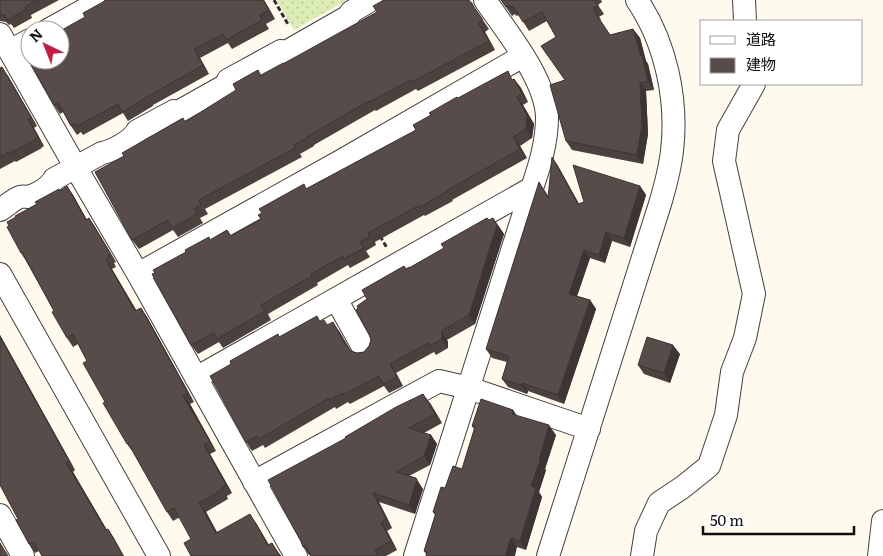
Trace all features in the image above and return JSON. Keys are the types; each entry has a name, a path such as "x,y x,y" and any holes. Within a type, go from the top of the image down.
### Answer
{"street":[{"path":"66,20 102,0"},
{"path":"0,210 21,197 30,197 51,185 54,179 102,153 108,152 134,137 137,131 174,111 178,112 226,84 228,80 280,51 286,52 294,48 349,16 351,12 372,0"},
{"path":"415,556 543,154 546,136 547,115 538,82 524,56 485,0"},
{"path":"548,556 668,178 673,131 671,90 660,48 637,0"},
{"path":"744,0 745,20"},
{"path":"20,41 5,43 138,274 296,556"},
{"path":"138,274 524,56"},
{"path":"642,556 646,531 659,503 684,487 709,466 726,415 732,372 745,338 754,294 724,161 728,130 753,85"},
{"path":"196,378 532,188"},
{"path":"0,274 159,556"},
{"path":"336,299 364,349"},
{"path":"254,482 439,381 469,388 589,429"},
{"path":"0,515 23,556"},
{"path":"879,556 883,521"}],"path":[{"path":"274,0 290,29"}],"green space":[{"path":"277,0 347,0 294,30"}],"building":[{"path":"0,0 37,0 8,20 5,15 0,14"},
{"path":"105,0 263,0 269,10 260,15 262,20 226,40 223,34 194,49 203,65 122,112 118,104 77,126 75,123 71,126 58,102 54,105 34,70 70,70 70,25 85,17 83,13"},
{"path":"384,0 469,0 483,20 478,23 489,41 412,82 410,80 369,101 308,136 294,145 295,148 199,200 201,205 194,209 197,214 172,228 168,220 132,240 95,172 124,156 122,153 183,118 185,122 236,90 233,84 258,70 261,76 377,12 373,6"},
{"path":"501,0 594,0 598,6 593,8 594,11 610,35 633,29 648,81 640,83 642,125 637,155 566,141 550,85 565,80 541,46 556,37 542,12 523,22 513,6 510,7 509,5 506,7"},
{"path":"2,67 31,117 28,119 38,137 0,157 0,68"},
{"path":"508,71 522,94 517,97 527,115 526,129 513,137 520,149 419,208 418,206 368,233 370,236 360,242 364,248 344,259 343,256 261,305 265,311 217,339 214,333 191,345 152,274 155,273 153,270 209,237 210,240 227,230 231,236 261,219 258,215 262,213 259,209 304,184 306,189 416,130 413,125 431,115 429,113"},
{"path":"552,157 578,204 584,202 573,165 640,186 624,238 606,232 599,255 584,250 569,294 590,300 558,395 522,383 521,385 502,379 509,356 486,349 539,182 548,198"},
{"path":"67,186 86,220 89,218 110,253 108,255 109,258 106,260 135,311 141,308 188,393 183,396 210,442 204,445 226,485 221,488 222,490 199,503 216,533 250,514 268,545 272,543 281,556 191,556 184,543 191,539 174,508 167,512 103,403 105,402 83,363 87,361 73,334 67,338 7,227 9,226 7,222 37,204 35,202"},
{"path":"487,218 489,220 493,218 497,225 469,315 441,331 442,339 430,346 428,343 390,364 397,377 383,384 379,376 343,395 342,393 330,400 329,398 259,439 257,436 246,442 210,376 231,364 230,361 278,334 279,337 317,316 320,322 324,320 327,325 333,322 346,346 351,351 357,353 364,352 371,340 356,310 357,306 367,299 362,290 404,266 406,269 409,268 444,248 441,244"},
{"path":"0,337 69,461 66,463 123,556 42,556 34,542 29,544 0,485"},
{"path":"647,337 673,345 664,373 638,365"},
{"path":"423,394 435,414 409,428 431,435 424,456 396,472 416,478 417,480 409,505 373,493 386,519 381,523 391,541 375,550 378,556 311,556 305,545 303,547 268,480 346,438 396,407"},
{"path":"481,399 513,410 512,414 549,425 540,461 531,486 536,488 520,541 511,538 505,556 426,556 427,552 424,551 436,513 433,512 441,487 445,488 453,466 462,469 475,427 472,426"},
{"path":"0,543 8,556 0,556"}]}
